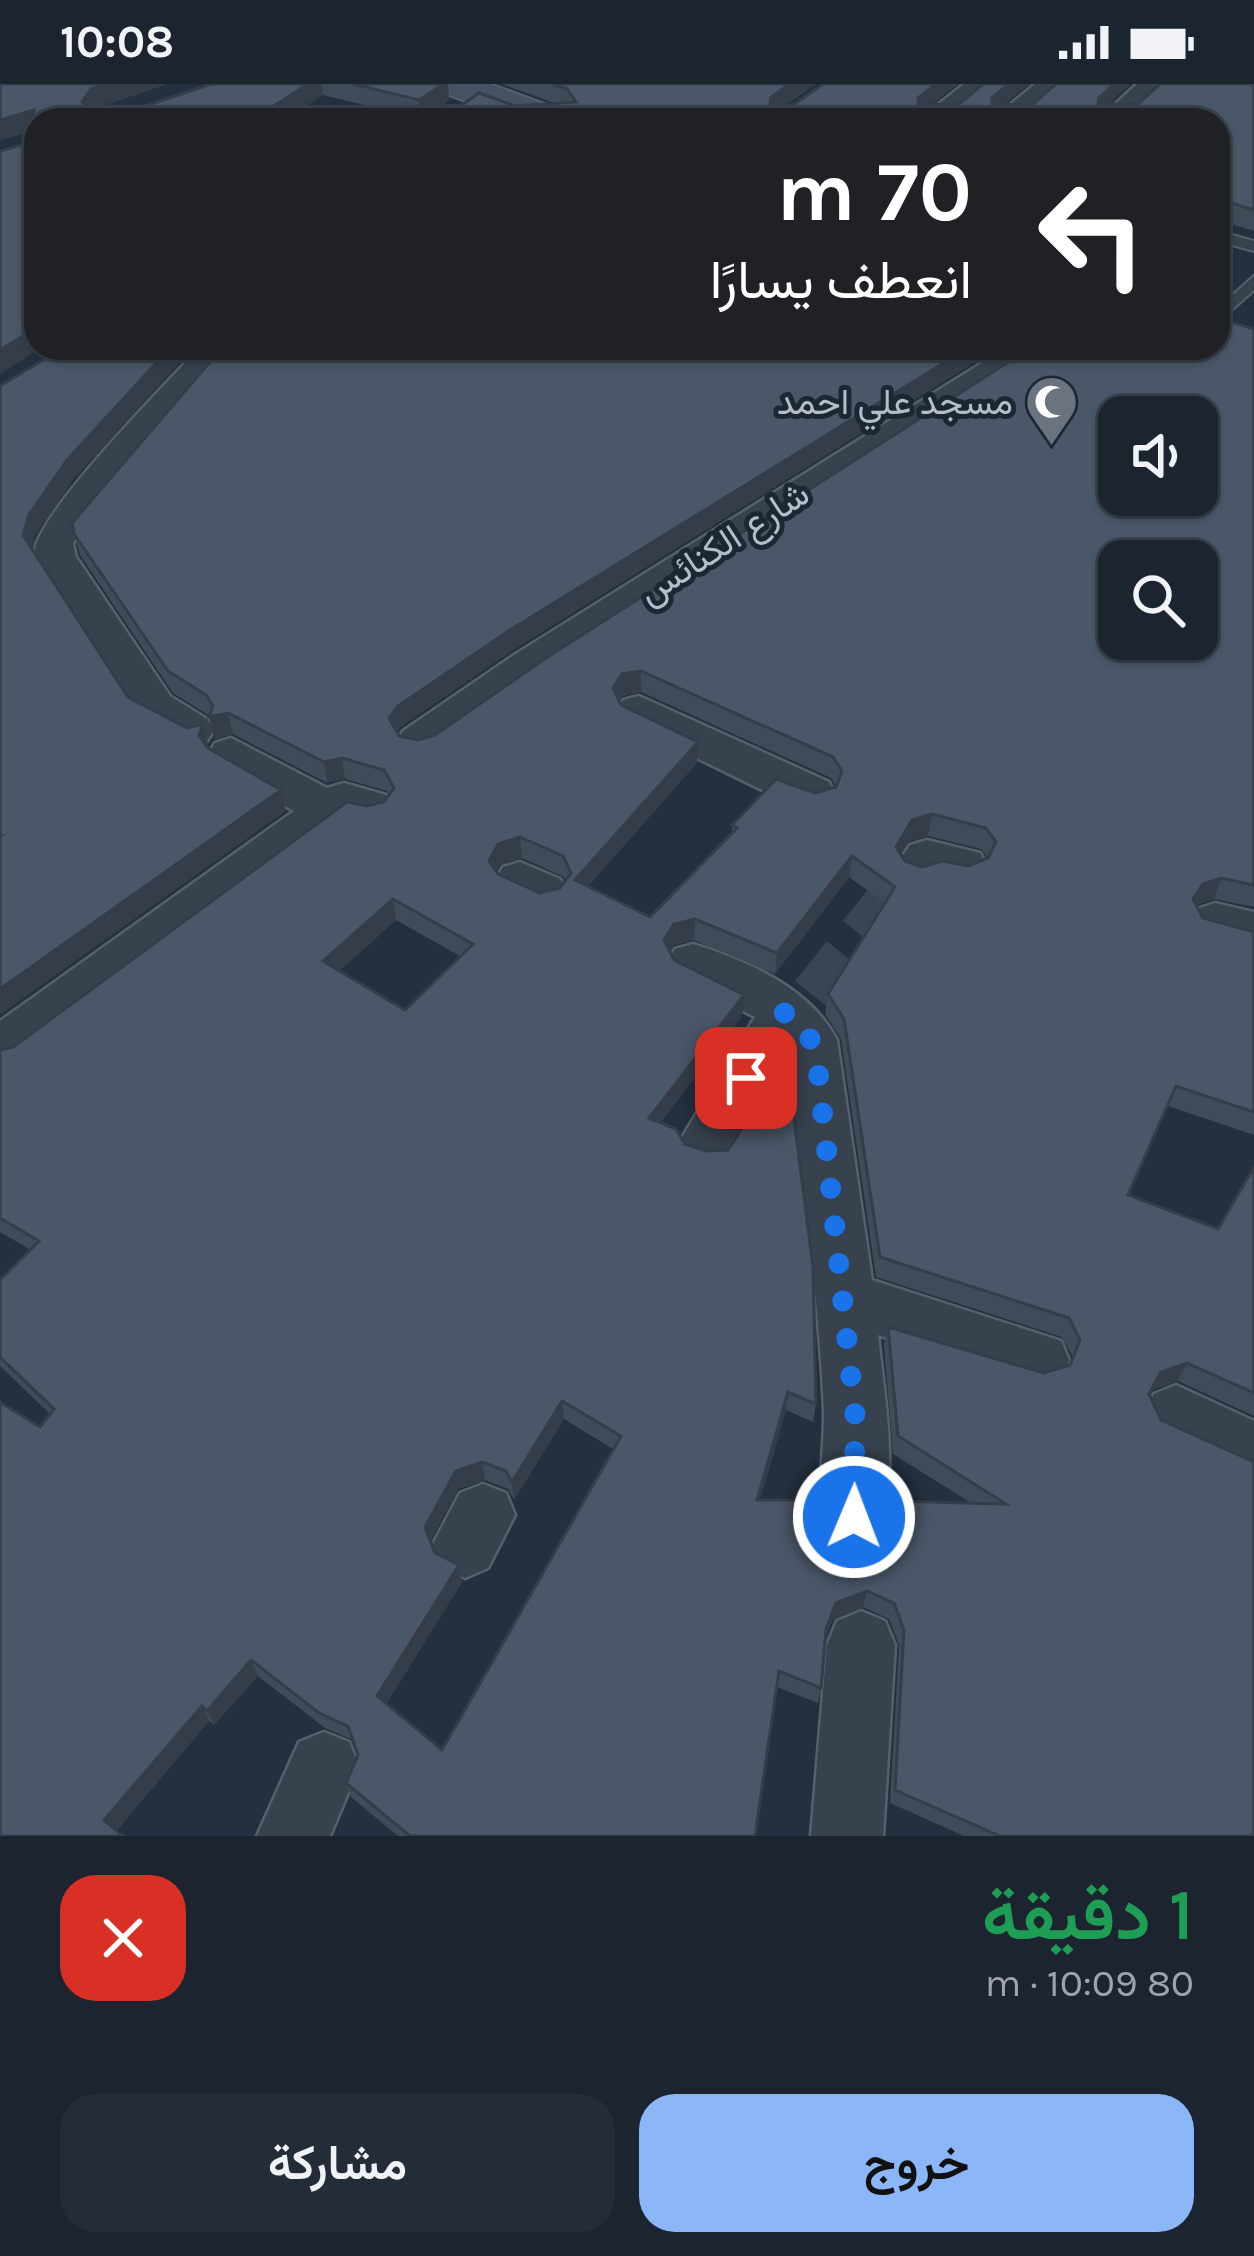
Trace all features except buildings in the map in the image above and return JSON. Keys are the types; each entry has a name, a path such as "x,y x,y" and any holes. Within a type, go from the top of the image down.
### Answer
{"street":[{"path":"950,108 983,84"},
{"path":"1023,108 1054,84"},
{"path":"1127,108 1155,84"},
{"path":"466,90 518,108"},
{"path":"191,730 154,706 55,557 53,542 66,520 208,360"},
{"name":"شارع الكنائس","path":"419,742 548,672 1013,360"},
{"path":"639,711 812,794"},
{"path":"5,1042 347,805 232,754"},
{"path":"693,963 800,1011 811,1040 845,1298 855,1415 854,1517"},
{"path":"706,1144 800,1011"},
{"path":"845,1298 1039,1360"},
{"path":"1175,1414 1254,1453"},
{"path":"856,1832 861,1645"},
{"path":"293,1836 325,1767"}],"lane":[{"path":"1230,308 1254,281"}],"tunnel":[{"path":"815,997 908,880"}],"place":[{"name":"مسجد علي احمد","path":"1052,447"}],"route":[{"path":"746,1078 785,1012 811,1040 818,1070 855,1415 854,1517"}]}
